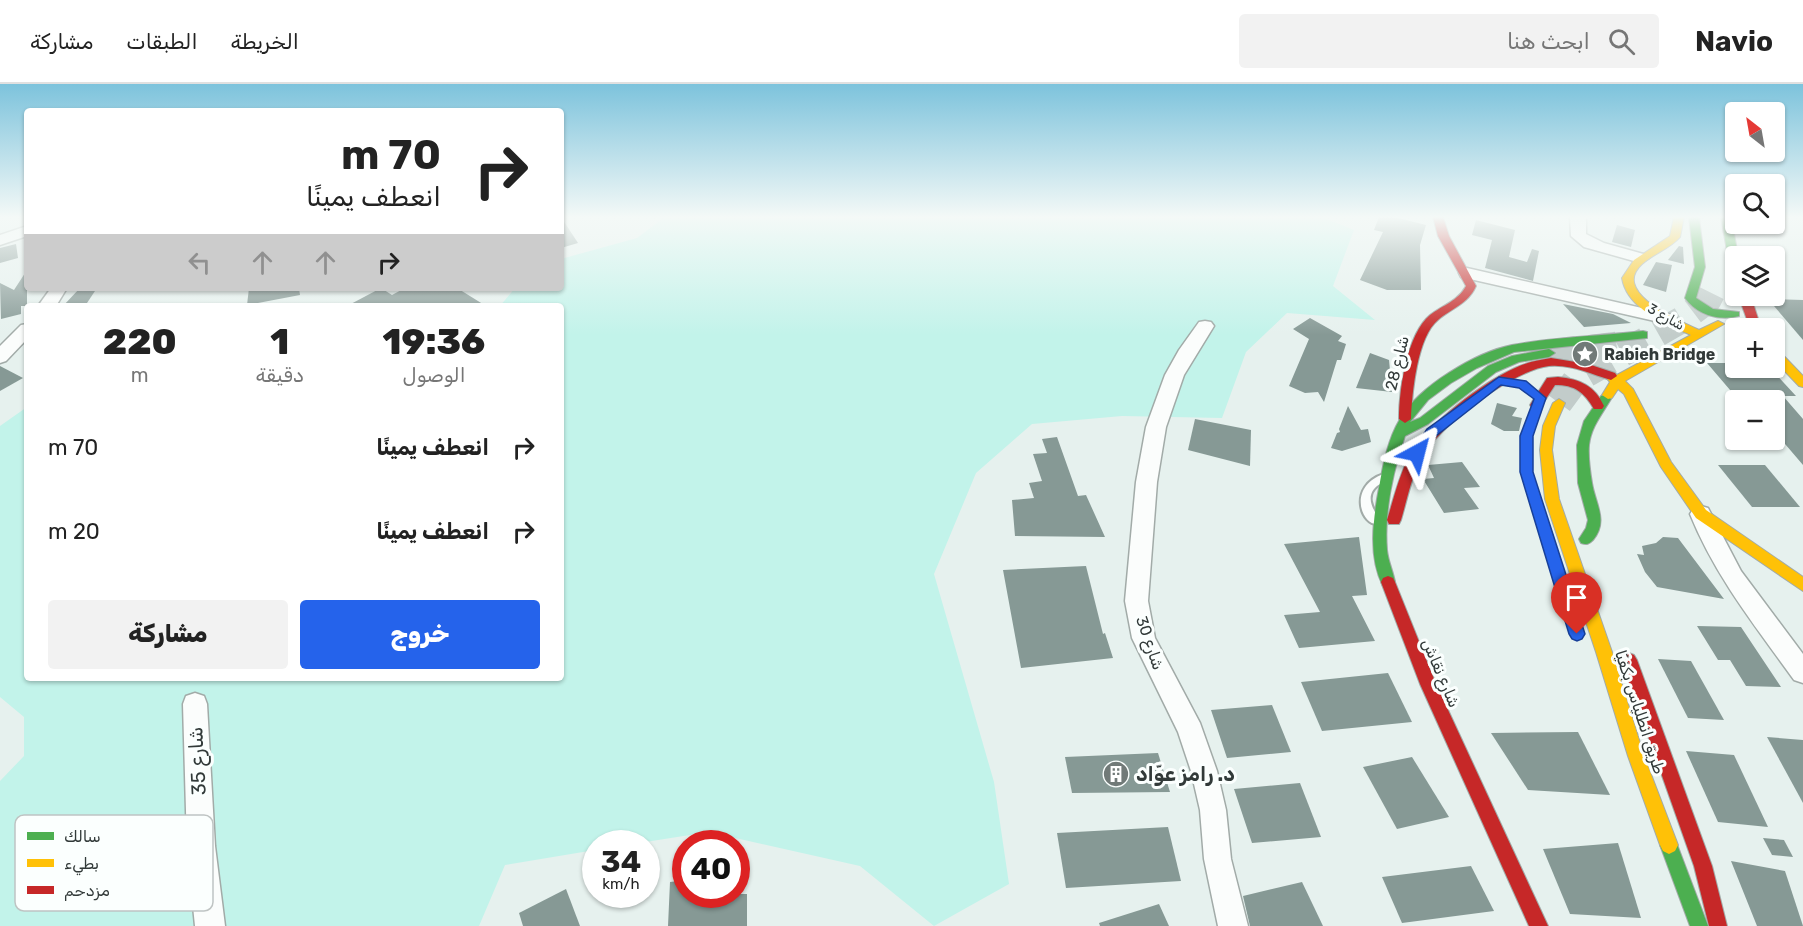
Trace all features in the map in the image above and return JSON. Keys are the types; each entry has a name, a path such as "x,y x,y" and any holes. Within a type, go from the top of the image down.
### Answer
{"main road":[{"path":"1456,256 1466,271"},
{"name":"شارع 3","path":"1644,256 1629,271 1626,278 1628,286 1642,304 1676,315 1699,334"},
{"path":"1499,381 1531,390 1551,381 1574,364 1643,335 1676,315 1690,298 1700,267 1699,256"},
{"name":"شارع 28","path":"1405,419 1405,393 1421,334 1428,323 1465,299 1471,286 1466,271"},
{"path":"1690,298 1693,304 1704,310 1721,315 1735,314"},
{"path":"1578,517 1587,544 1595,524 1584,481 1582,437 1601,403 1618,380 1699,334 1724,327 1744,306"},
{"path":"1676,315 1724,327"},
{"path":"1405,419 1430,393 1493,356 1512,349 1643,335"},
{"path":"1565,342 1576,351 1574,364"},
{"path":"1399,433 1424,421 1492,369 1516,359 1549,354"},
{"path":"1416,358 1431,369 1450,375 1463,373"},
{"path":"1380,531 1388,533 1392,528 1417,453 1432,432 1516,370 1534,364 1551,362 1574,364 1598,369 1618,380 1629,392 1666,464 1701,514 1803,585"},
{"path":"1785,364 1803,383"},
{"path":"1551,381 1563,381 1582,387 1601,403 1630,408 1641,418"},
{"path":"1531,390 1533,414"},
{"name":"طريق انطلياس بكفيّا","path":"1558,403 1546,440 1548,484 1636,756 1699,926"},
{"name":"شارع نقاش","path":"1405,419 1387,477 1380,531 1380,549 1391,592 1428,684 1539,926"},
{"path":"1622,642 1703,866 1718,926"},
{"path":"1598,681 1636,756"}],"street":[{"path":"1635,256 1641,258"},
{"path":"1466,271 1676,315"},
{"name":"شارع 30","path":"1205,326 1182,358 1166,394 1154,430 1146,478 1136,591 1139,621 1144,636 1160,675 1182,712 1196,744 1213,810 1214,836 1223,890 1233,926"},
{"path":"3,349 24,332"},
{"path":"1701,514 1710,539 1722,559 1803,673"},
{"name":"شارع 35","path":"195,704 200,815"},
{"name":"شارع 35","path":"208,911 210,926"}],"green space":[{"path":"571,256 1344,256 1333,286 1375,320 1287,313 1246,352 1222,418 1122,416 1032,424 976,473 934,574 994,782 1009,884 934,926 860,866 750,841 750,830 672,830 672,838 660,840 660,830 582,830 582,852 505,865 479,926 0,926 0,781 24,756 24,717 0,697 0,426 24,409 24,681 564,681 564,303 502,303 512,291 564,291 564,258"}],"building":[{"path":"0,256 18,256 18,258 0,263"},
{"path":"1371,256 1420,256 1421,290 1387,290 1360,280"},
{"path":"1488,256 1509,256 1527,262 1529,256 1538,256 1533,281 1485,268"},
{"path":"1671,256 1684,256 1684,264 1668,260"},
{"path":"1656,262 1672,265 1666,292 1643,285"},
{"path":"24,275 27,303 21,306 21,314 1,319 0,283 14,290"},
{"path":"77,291 95,291 87,303 66,303"},
{"path":"249,291 299,291 300,295 247,303"},
{"path":"375,291 386,291 392,295 399,291 462,291 481,303 353,303"},
{"path":"1785,299 1803,300 1803,340 1785,318 1774,306 1785,306"},
{"path":"1563,304 1613,314 1631,323 1584,327"},
{"path":"1310,318 1342,336 1338,341 1346,344 1341,360 1337,360 1324,402 1318,392 1305,393 1289,386 1309,339 1293,329"},
{"path":"1370,353 1389,360 1392,392 1356,388"},
{"path":"1707,363 1725,363 1725,378 1779,378 1796,396 1785,396 1785,390 1730,390"},
{"path":"0,366 23,378 0,391"},
{"path":"1785,398 1803,419 1803,465 1785,444"},
{"path":"1497,403 1517,408 1512,416 1522,418 1519,431 1504,431 1491,424"},
{"path":"1348,406 1361,430 1368,429 1371,442 1342,451 1331,448 1337,433 1340,432 1339,429"},
{"path":"1195,419 1251,430 1250,466 1188,450"},
{"path":"1057,437 1078,496 1086,495 1105,537 1015,536 1012,500 1034,498 1029,483 1042,481 1033,454 1047,453 1042,439"},
{"path":"1462,462 1480,487 1464,488 1479,509 1444,513 1423,479 1434,478 1428,465"},
{"path":"1718,465 1765,465 1800,507 1752,507"},
{"path":"1359,537 1367,595 1352,596 1375,641 1299,648 1284,615 1320,612 1284,544"},
{"path":"1663,537 1678,538 1724,599 1657,587 1645,572 1637,554 1644,555 1642,546 1656,543"},
{"path":"1086,566 1103,634 1105,633 1113,658 1021,668 1003,570"},
{"path":"1697,626 1741,627 1781,687 1746,686 1730,660 1718,660"},
{"path":"1658,659 1691,661 1724,720 1688,718"},
{"path":"1388,673 1412,722 1322,731 1301,682"},
{"path":"1272,705 1291,752 1227,758 1211,710"},
{"path":"1578,732 1610,795 1528,790 1491,733"},
{"path":"1767,737 1803,740 1803,803"},
{"path":"1686,751 1734,755 1768,827 1718,822"},
{"name":"د. رامز عوّاد","path":"1158,753 1170,792 1072,793 1065,757"},
{"path":"1412,757 1449,817 1397,829 1363,767"},
{"path":"1300,783 1321,837 1252,843 1234,789"},
{"path":"1168,827 1181,881 1066,888 1057,833"},
{"path":"1763,838 1784,840 1793,857 1772,855"},
{"path":"1618,843 1641,918 1570,914 1543,849"},
{"path":"1731,861 1785,871 1803,926 1757,926"},
{"path":"1471,866 1494,911 1402,923 1382,877"},
{"path":"670,882 672,882 672,908 747,908 747,926 668,926"},
{"path":"1302,882 1323,926 1250,926 1243,896"},
{"path":"566,889 580,926 523,926 519,913"},
{"path":"1159,904 1169,926 1100,926 1099,923"}],"tunnel":[{"path":"1559,403 1576,380 1683,319 1708,300 1715,286"},
{"path":"1549,353 1627,344"}],"traffic: fast":[{"path":"1699,256 1700,267 1690,298 1699,307 1710,312 1735,314"},
{"path":"1388,582 1380,547 1384,494 1398,436 1405,420 1424,397 1460,372 1512,349 1643,335"},
{"path":"1399,433 1424,421 1492,369 1516,359 1549,353"},
{"path":"1586,539 1593,530 1595,520 1585,483 1583,445 1590,421 1605,399"},
{"path":"1669,845 1699,926"}],"traffic: slow":[{"path":"1646,256 1637,262 1627,278 1629,288 1637,299 1649,308 1699,334"},
{"path":"1608,395 1618,380 1718,324"},
{"path":"1785,364 1803,383"},
{"path":"1611,376 1629,392 1666,464 1701,514 1803,585"},
{"path":"1559,403 1549,426 1546,450 1552,499 1604,652 1636,756 1669,845"}],"traffic: jam":[{"path":"1405,419 1411,368 1425,329 1435,316 1463,298 1471,286 1456,256"},
{"path":"1748,306 1752,318"},
{"path":"1394,520 1411,466 1424,444 1448,419 1488,390 1520,370 1551,362 1568,363 1611,376"},
{"path":"1536,405 1551,381 1558,381 1579,385 1591,393 1598,406"},
{"path":"1388,582 1428,684 1539,926"},
{"path":"1629,660 1703,866 1718,926"}],"place":[{"name":"Rabieh Bridge","path":"1585,354"},
{"name":"د. رامز عوّاد","path":"1116,774"}],"route":[{"path":"1417,453 1432,432 1499,381 1522,384 1535,392 1540,398 1529,424 1527,472 1533,498 1577,634"}]}
